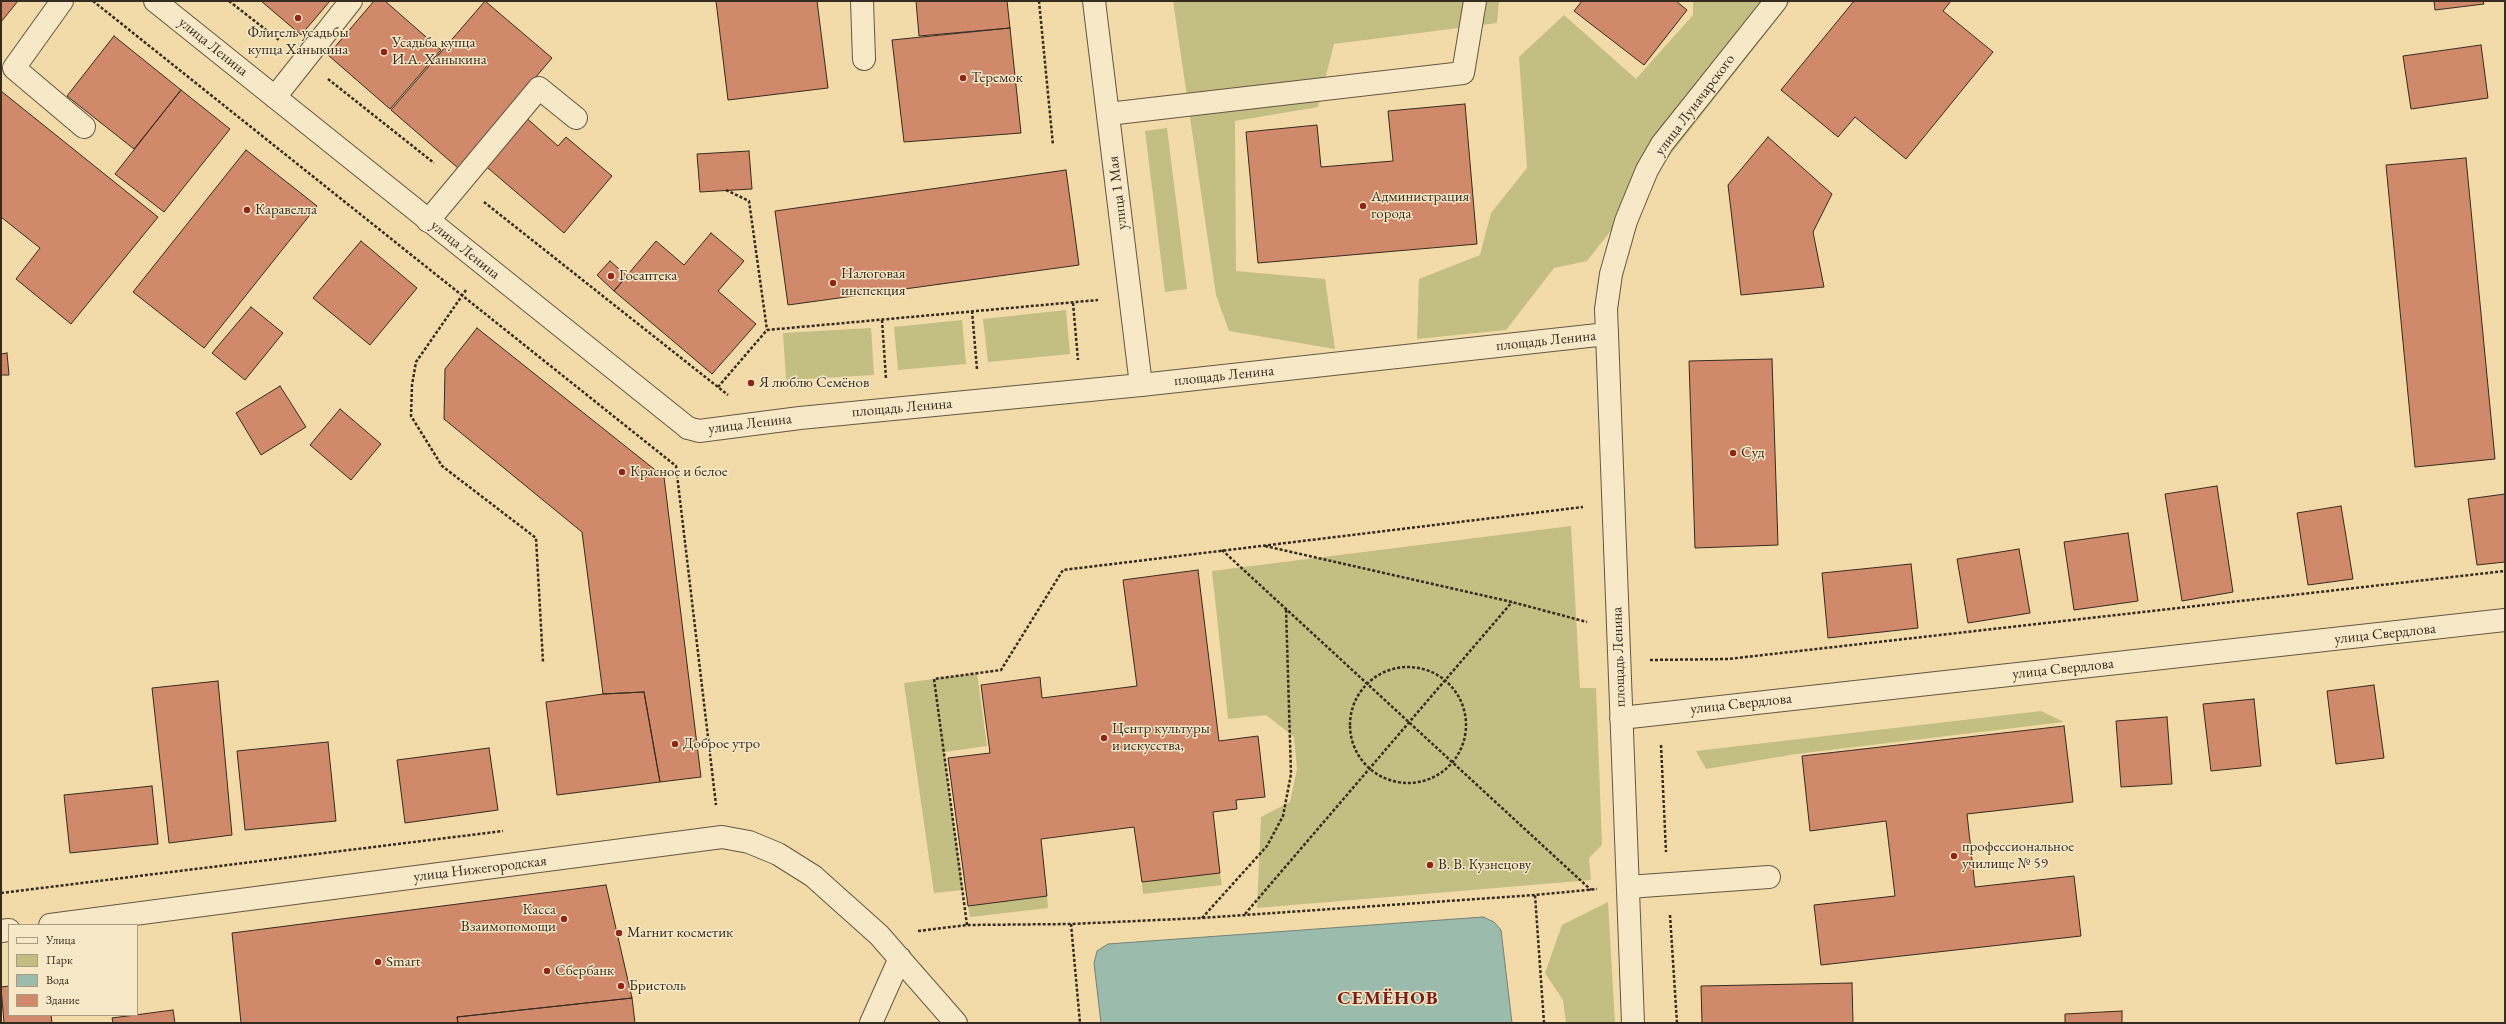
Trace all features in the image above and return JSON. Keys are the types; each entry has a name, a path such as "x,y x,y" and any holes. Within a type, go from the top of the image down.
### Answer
{"street":[{"path":"62,1 14,68 84,128"},
{"name":"улица Ленина","path":"155,1 688,428 698,431 800,418"},
{"path":"275,97 351,1"},
{"path":"862,1 864,59"},
{"name":"улица 1 Мая","path":"1094,1 1141,385"},
{"path":"1108,114 1463,72 1475,1"},
{"name":"улица Луначарского","path":"1607,334 1606,309 1618,245 1647,170 1678,122 1776,1"},
{"path":"428,221 458,182 539,88 576,118"},
{"name":"площадь Ленина","path":"800,418 1141,385 1607,334 1633,1023"},
{"name":"улица Свердлова","path":"1621,718 2505,620"},
{"name":"улица Нижегородская","path":"58,924 722,837 749,842 778,854 814,876 879,935"},
{"path":"1628,887 1769,877"},
{"path":"879,935 956,1023"},
{"path":"871,1023 900,958"}],"path":[{"path":"92,1 676,466 718,805 710,806"},
{"path":"229,1 730,396"},
{"path":"1039,1 1053,145"},
{"path":"726,190 748,201 767,330"},
{"path":"483,265 416,362 412,385 411,416 442,466 536,538 543,662"},
{"path":"718,387 767,330 1130,297"},
{"path":"1073,302 1079,366"},
{"path":"972,312 977,370"},
{"path":"882,320 887,387"},
{"path":"967,925 934,679 1002,670 1063,570 1613,503"},
{"path":"1263,545 1512,602 1618,631"},
{"path":"1222,550 1592,890"},
{"path":"1620,660 1728,659 2505,571"},
{"path":"1245,914 1512,602"},
{"path":"1201,918 1267,846 1283,816 1291,774 1286,609"},
{"path":"1397,668 1414,668 1430,672 1445,680 1456,692 1463,705 1466,720 1466,735 1461,750 1453,763 1439,775 1422,782 1403,783 1385,779 1370,769 1358,754 1351,730 1350,717 1356,699 1367,684 1381,674 1397,668"},
{"path":"1661,740 1677,1023"},
{"path":"1,893 505,831"},
{"path":"879,935 967,925 1070,924 1201,918 1535,895 1628,887"},
{"path":"1535,895 1544,1023"},
{"path":"1070,924 1080,1023"}],"green space":[{"path":"1173,1 1499,1 1497,23 1334,44 1318,107 1235,121 1236,271 1325,279 1335,349 1229,331 1216,295"},
{"path":"1693,1 1791,1 1587,261 1554,268 1506,330 1417,339 1419,279 1480,255 1491,213 1527,168 1519,57 1564,15 1636,79 1693,15"},
{"path":"1167,128 1187,289 1165,292 1145,131"},
{"path":"1066,310 1070,354 988,362 983,319"},
{"path":"962,320 966,364 898,370 894,327"},
{"path":"871,328 874,375 786,380 783,333"},
{"path":"1571,526 1580,688 1596,688 1602,845 1589,858 1591,880 1257,908 1261,817 1290,802 1297,769 1294,737 1266,715 1228,719 1212,571"},
{"path":"977,673 987,746 944,752 963,890 934,893 904,683"},
{"path":"2041,711 2064,722 1796,754 1706,769 1696,751"},
{"path":"1220,873 1222,885 1143,894 1142,882"},
{"path":"1047,896 1048,908 970,917 968,906"},
{"path":"1608,902 1615,1023 1566,1023 1563,1000 1545,973 1562,925"}],"water":[{"path":"1483,917 1494,922 1501,930 1512,1023 1101,1023 1094,963 1097,951 1108,944"}],"building":[{"path":"1,1 18,1 1,22"},
{"name":"Флигель усадьбы купца Ханыкина","path":"261,1 330,1 301,35"},
{"name":"Усадьба купца И.А. Ханыкина","path":"374,1 385,1 441,50 390,109 328,55"},
{"path":"485,1 552,58 458,168 391,110"},
{"path":"716,1 817,1 828,88 728,100"},
{"path":"916,1 1007,1 1010,28 919,36"},
{"path":"1582,1 1676,1 1687,10 1644,65 1574,11"},
{"path":"1854,1 1951,1 1943,11 1993,52 1906,159 1855,117 1838,137 1781,90"},
{"path":"2434,1 2483,1 2484,4 2435,10"},
{"path":"1010,28 1021,133 904,142 892,40"},
{"path":"114,36 181,90 134,149 67,96"},
{"path":"2481,45 2488,98 2411,109 2403,56"},
{"path":"181,90 230,129 164,212 115,174"},
{"path":"1,91 158,217 71,324 16,279 40,248 1,217"},
{"name":"Администрация города","path":"1465,104 1477,244 1258,263 1246,132 1317,125 1321,167 1393,161 1388,111"},
{"path":"523,115 558,146 566,137 612,176 564,233 482,163"},
{"path":"1768,137 1832,194 1813,232 1824,287 1741,295 1728,185"},
{"path":"246,150 317,206 204,348 133,292"},
{"path":"749,151 752,189 700,192 697,154"},
{"path":"2466,158 2495,459 2415,467 2386,165"},
{"path":"1066,170 1079,265 788,305 775,211"},
{"path":"711,233 744,261 718,291 756,324 712,374 614,291 656,241 684,265"},
{"path":"361,241 417,288 370,345 313,298"},
{"path":"610,261 627,276 614,291 597,275"},
{"path":"251,307 283,333 245,380 212,353"},
{"path":"477,328 664,477 701,777 660,782 644,692 603,694 582,532 444,419 445,369"},
{"path":"7,353 9,375 1,375 1,354"},
{"name":"Суд","path":"1772,359 1778,545 1695,548 1689,361"},
{"path":"280,386 306,427 261,455 236,413"},
{"path":"340,409 381,444 351,480 310,445"},
{"path":"2217,486 2233,592 2182,601 2165,494"},
{"path":"2505,494 2505,562 2477,565 2468,499"},
{"path":"2341,506 2353,579 2308,585 2297,513"},
{"path":"2128,533 2138,601 2074,610 2064,542"},
{"path":"2019,549 2030,613 1968,623 1957,559"},
{"path":"1911,564 1918,628 1828,638 1822,573"},
{"name":"Центр культуры и искусства,","path":"1198,570 1219,741 1258,736 1265,797 1236,800 1237,809 1213,812 1220,873 1142,882 1134,827 1041,839 1047,896 968,906 948,758 990,753 981,685 1040,677 1042,698 1137,686 1123,580"},
{"path":"218,681 232,835 169,843 152,688"},
{"path":"2374,685 2384,758 2336,764 2327,691"},
{"path":"644,692 660,782 557,795 546,702 603,694"},
{"path":"2254,699 2261,766 2211,771 2203,704"},
{"path":"2167,717 2172,784 2121,787 2116,721"},
{"path":"2064,726 2073,802 1967,814 1975,887 2074,876 2081,936 1821,965 1814,905 1895,896 1886,821 1810,831 1802,756"},
{"path":"328,742 336,821 245,830 237,751"},
{"path":"489,748 498,810 405,823 397,760"},
{"path":"152,786 158,844 70,853 64,795"},
{"path":"606,885 632,998 457,1017 458,1023 241,1023 232,933"},
{"path":"1852,983 1853,1023 1702,1023 1701,986"},
{"path":"8,986 8,1016 51,1016 52,1023 4,1023 1,987"},
{"path":"632,998 635,1023 458,1023 457,1017"},
{"path":"173,1010 175,1023 113,1023 112,1018 138,1016 138,1015"},
{"path":"2122,1011 2122,1023 2065,1023 2065,1014"}],"place":[{"name":"Флигель усадьбы купца Ханыкина","path":"298,18"},
{"name":"Усадьба купца И.А. Ханыкина","path":"384,52"},
{"name":"Теремок","path":"963,78"},
{"name":"Администрация города","path":"1363,206"},
{"name":"Каравелла","path":"247,210"},
{"name":"Госаптека","path":"611,276"},
{"name":"Налоговая инспекция","path":"833,283"},
{"name":"Я люблю Семёнов","path":"751,383"},
{"name":"Суд","path":"1733,453"},
{"name":"Красное и белое","path":"622,472"},
{"name":"Центр культуры и искусства,","path":"1104,738"},
{"name":"Доброе утро","path":"675,744"},
{"name":"профессиональное училище № 59","path":"1954,856"},
{"name":"В. В. Кузнецову","path":"1430,865"},
{"name":"Касса Взаимопомощи","path":"564,919"},
{"name":"Магнит косметик","path":"619,933"},
{"name":"Smart","path":"378,962"},
{"name":"Сбербанк","path":"547,971"},
{"name":"Бристоль","path":"621,986"}],"district":[{"name":"СЕМЁНОВ","path":"1388,999"}]}
